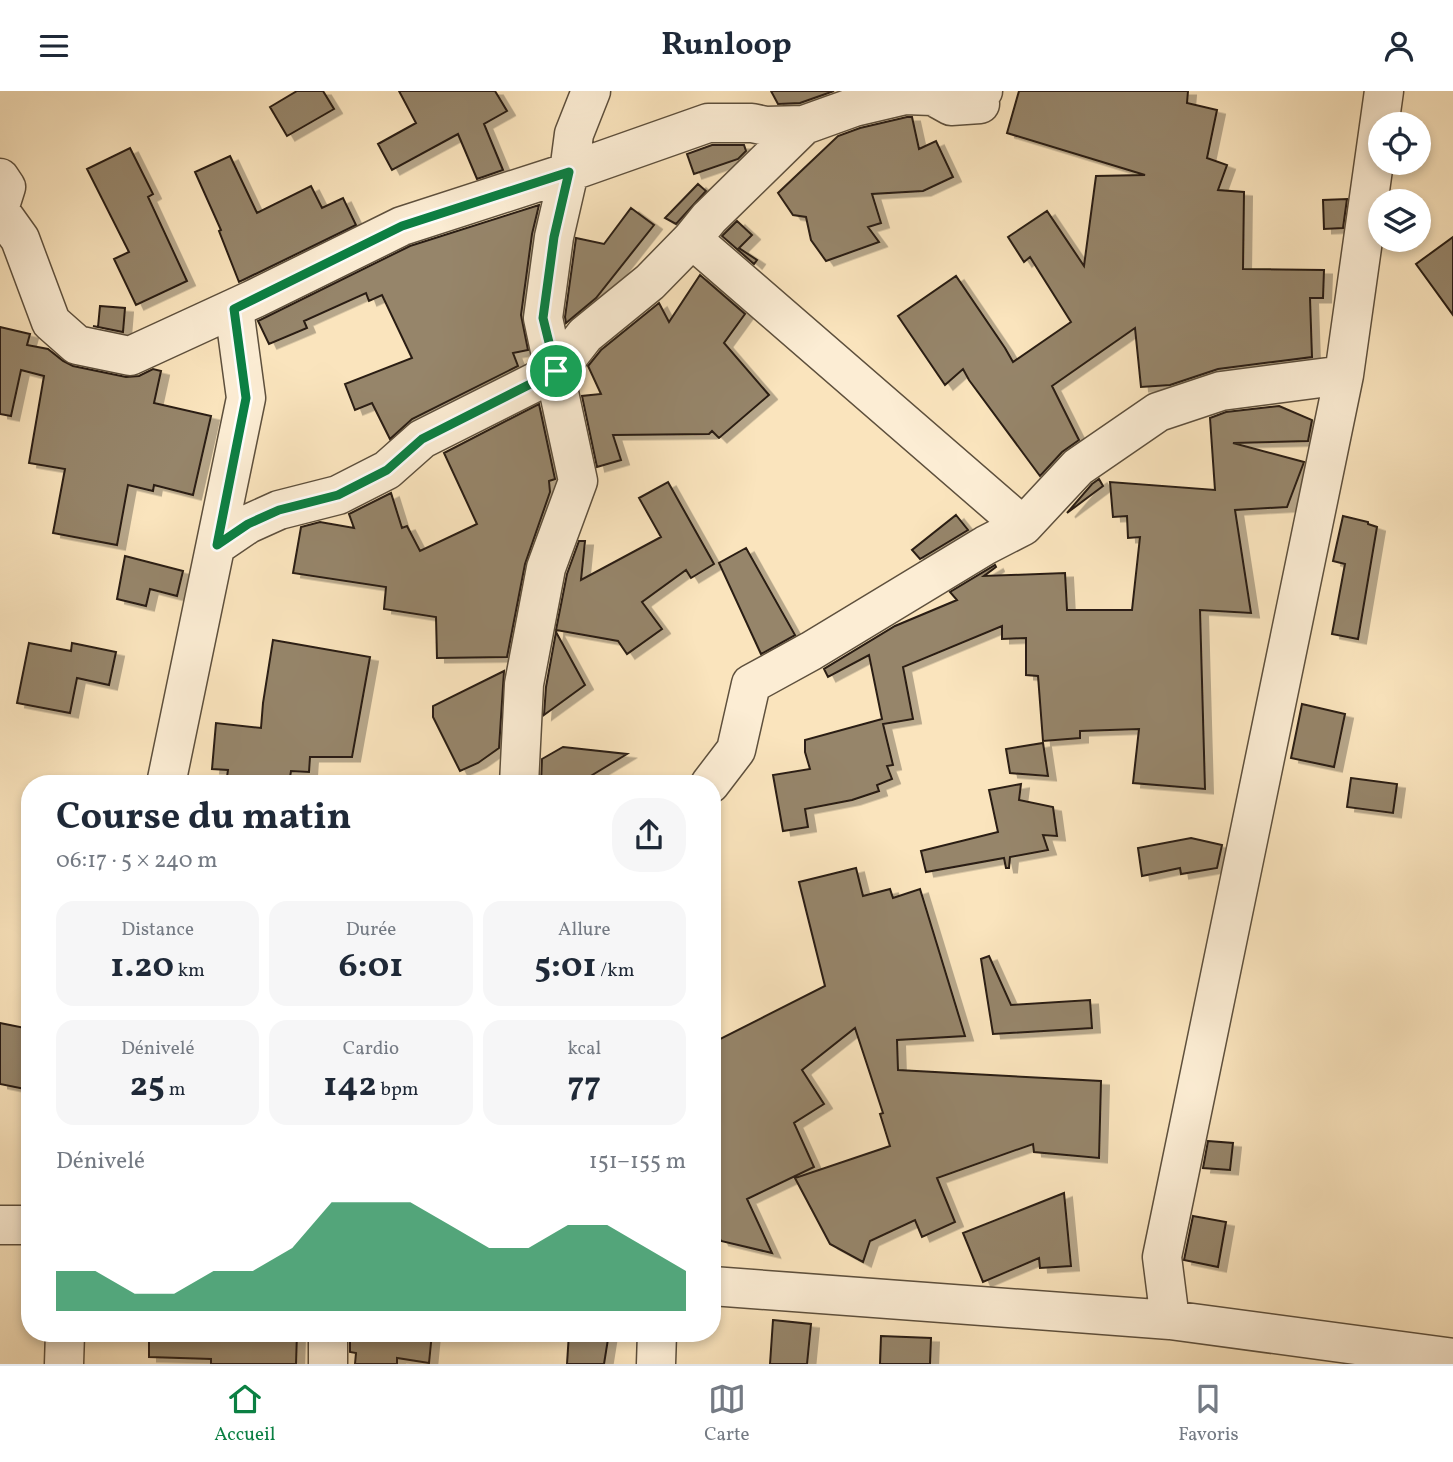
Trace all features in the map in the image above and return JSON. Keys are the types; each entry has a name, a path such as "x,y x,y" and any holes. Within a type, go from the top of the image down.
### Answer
{"street":[{"path":"519,775 524,684 546,568 578,481 543,318 554,237 569,172 574,134 592,91"},
{"path":"0,178 6,187 0,209 20,239 51,322 77,345 130,356 234,309 402,226 708,123 804,125 854,107 905,95 933,96 951,106 980,104 978,96 984,91"},
{"path":"1170,1320 1162,1257 1345,375 1384,91"},
{"path":"217,545 248,524 279,510 338,495 387,470 422,439 556,371 584,335 650,282 709,218 804,125"},
{"path":"692,239 1023,526"},
{"path":"168,775 246,398 234,309"},
{"path":"717,775 736,750 751,684 811,651 986,545 1023,526 1078,467 1158,412 1220,391 1345,375"},
{"path":"0,1225 21,1225"},
{"path":"721,1287 1170,1320 1453,1358"},
{"path":"64,1364 65,1342"},
{"path":"328,1342 328,1364"},
{"path":"656,1364 657,1342"}],"building":[{"path":"297,91 323,91 334,109 287,136 270,107"},
{"path":"399,91 495,91 507,111 484,124 503,170 477,179 458,134 392,170 378,144 416,123"},
{"path":"771,91 834,91 800,103 778,104"},
{"path":"1019,91 1188,91 1187,103 1217,110 1207,158 1227,165 1218,190 1244,192 1243,269 1324,270 1323,298 1310,298 1312,357 1218,369 1170,385 1141,387 1135,328 1052,386 1079,440 1062,452 1040,476 963,369 945,385 898,316 956,276 1013,362 1071,322 1030,257 1024,262 1008,237 1047,211 1084,266 1096,176 1145,175 1007,133"},
{"path":"912,117 919,149 936,141 953,177 923,191 872,194 881,223 868,227 879,242 826,261 811,240 806,217 793,215 778,193 838,136"},
{"path":"712,145 744,145 746,151 738,159 694,174 687,154"},
{"path":"130,148 153,194 148,197 187,281 136,305 114,259 129,252 87,169"},
{"path":"230,156 257,213 311,186 322,208 343,198 356,225 239,282 219,231 221,230 195,172"},
{"path":"698,184 706,191 676,224 665,218"},
{"path":"1347,199 1343,228 1324,229 1323,200"},
{"path":"539,205 532,234 521,315 528,350 513,353 518,366 412,419 390,439 372,403 355,410 345,384 412,358 382,295 369,301 366,293 304,321 307,328 269,344 258,321 410,246"},
{"path":"631,208 654,225 596,298 566,323 576,238 604,244"},
{"path":"737,221 752,235 739,248 757,260 754,264 722,236"},
{"path":"1453,237 1453,315 1416,264"},
{"path":"700,275 745,314 724,343 769,395 719,438 712,431 709,434 613,435 621,460 597,467 582,396 601,394 588,366 601,350 659,303 669,322"},
{"path":"100,306 125,308 123,332 98,327"},
{"path":"0,327 30,334 27,345 48,349 73,366 126,377 139,376 153,369 161,371 154,403 211,416 193,495 154,485 153,491 128,485 117,545 53,533 65,469 29,463 44,376 21,370 11,416 0,414"},
{"path":"539,404 555,479 549,481 550,492 525,564 507,657 437,658 436,617 384,609 386,587 293,573 301,527 320,522 354,528 349,514 391,493 402,528 407,526 420,551 477,524 444,453"},
{"path":"1279,406 1312,420 1308,441 1233,443 1304,462 1287,507 1235,510 1251,613 1200,610 1205,789 1133,783 1139,729 1080,731 1080,738 1043,741 1038,676 1026,675 1026,638 1002,639 1002,626 903,667 913,719 883,724 893,765 887,766 892,779 877,785 879,791 852,800 805,809 808,827 783,831 773,775 810,769 805,740 882,719 869,655 828,677 824,669 895,626 957,600 950,592 995,565 996,567 984,576 1065,573 1067,610 1132,610 1140,537 1128,538 1127,516 1113,517 1110,482 1215,490 1210,418 1226,412"},
{"path":"1099,479 1103,486 1067,513 1092,484"},
{"path":"668,482 714,564 691,578 686,570 642,602 662,629 627,654 618,641 556,630 567,574 579,541 585,541 581,580 661,537 639,498"},
{"path":"956,515 968,530 920,559 912,550"},
{"path":"1343,516 1377,527 1358,639 1332,634 1345,564 1333,561"},
{"path":"746,548 795,635 761,654 719,563"},
{"path":"125,556 183,571 177,596 150,589 146,606 117,599"},
{"path":"556,632 585,685 544,715 546,687"},
{"path":"273,640 370,657 352,757 310,757 309,772 291,771 290,775 227,775 228,770 212,769 216,723 261,728"},
{"path":"29,643 71,651 72,643 116,652 109,685 77,678 70,713 17,703"},
{"path":"504,671 499,748 478,763 460,771 433,717 433,706"},
{"path":"1302,704 1345,714 1334,767 1291,758"},
{"path":"1043,743 1048,776 1010,773 1006,749"},
{"path":"563,747 627,754 592,775 541,775 542,759"},
{"path":"1351,778 1397,784 1393,813 1347,807"},
{"path":"1021,784 1019,800 1053,807 1057,836 1043,835 1048,850 1010,857 1009,868 1006,868 1004,858 926,872 921,851 998,832 989,790"},
{"path":"1191,838 1222,845 1217,868 1181,874 1180,868 1142,876 1138,848"},
{"path":"856,868 863,896 890,889 893,898 920,889 965,1036 897,1040 898,1070 1101,1081 1099,1158 1034,1152 1033,1144 937,1178 955,1222 922,1237 915,1220 870,1241 863,1262 830,1244 795,1178 890,1146 880,1114 883,1113 855,1028 802,1070 824,1104 794,1123 814,1167 747,1199 772,1253 721,1241 721,1038 825,986 799,882"},
{"path":"989,956 1011,1005 1090,1000 1092,1028 993,1034 981,959"},
{"path":"0,1023 21,1027 21,1088 0,1084"},
{"path":"1208,1141 1233,1143 1230,1170 1203,1168"},
{"path":"1064,1193 1071,1266 1040,1268 1039,1258 983,1282 963,1233"},
{"path":"1193,1216 1226,1222 1218,1267 1184,1260"},
{"path":"773,1320 811,1324 807,1364 770,1364"},
{"path":"881,1336 931,1338 930,1364 880,1364"},
{"path":"149,1342 297,1342 296,1364 211,1364 211,1359 149,1357"},
{"path":"350,1342 431,1342 429,1363 397,1358 397,1364 355,1364 356,1353 350,1352"},
{"path":"568,1342 608,1342 604,1364 567,1364"}],"route":[{"path":"569,172 554,237 543,318 556,371 474,415 422,439 387,470 338,495 279,510 248,524 217,545 246,398 234,309 402,226 569,172"}]}
